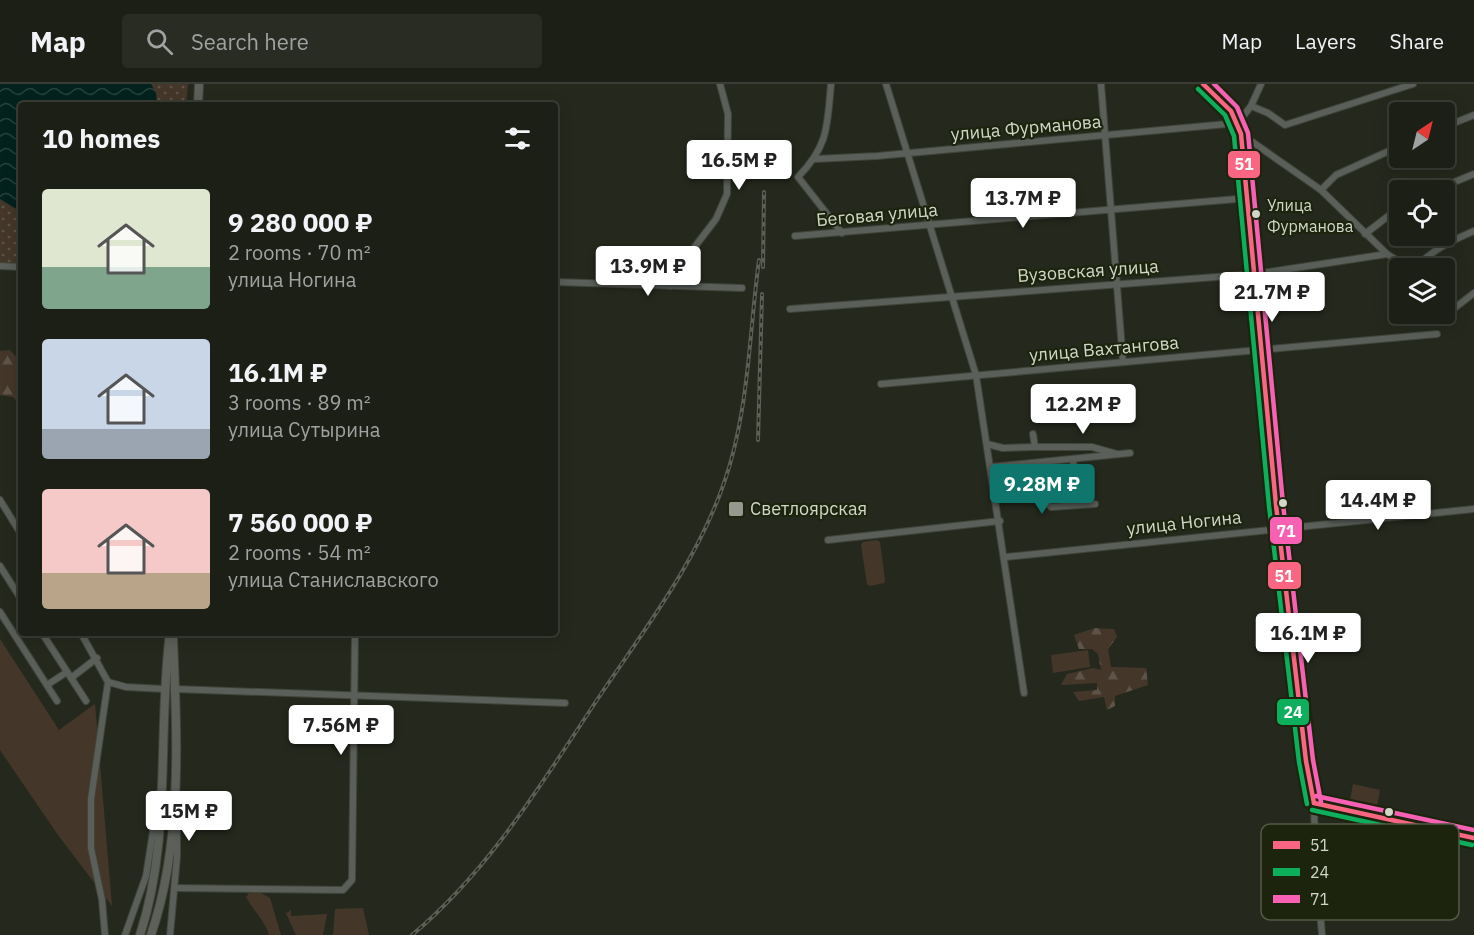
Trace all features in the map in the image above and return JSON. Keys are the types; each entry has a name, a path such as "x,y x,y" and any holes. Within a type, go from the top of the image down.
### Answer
{"main road":[{"path":"198,102 199,84"},
{"path":"140,935 157,864 164,688 171,636"},
{"path":"151,935 168,864 174,797 175,689 171,636"},
{"path":"164,688 175,689"}],"street":[{"path":"670,286 671,278 716,219 727,194 728,114 720,84"},
{"path":"831,84 826,132 816,159 798,177 842,232"},
{"path":"886,84 976,375 1006,557 1024,693"},
{"path":"1101,84 1124,362"},
{"path":"1203,84 1231,111 1241,134 1280,528 1306,761 1314,803 1314,824"},
{"path":"1238,123 1251,106 1261,84"},
{"path":"1251,106 1268,113 1285,125 1413,84"},
{"path":"1455,123 1474,115"},
{"name":"улица Фурманова","path":"816,159 908,153 1238,123"},
{"path":"1241,134 1321,190 1365,234 1393,258"},
{"path":"1321,190 1336,175 1389,151"},
{"path":"1455,182 1474,174"},
{"name":"Беговая улица","path":"795,237 1249,198"},
{"path":"1365,234 1389,215"},
{"path":"1426,258 1436,249 1474,231"},
{"name":"Вузовская улица","path":"790,309 1256,274 1387,254"},
{"path":"0,266 18,267"},
{"path":"558,282 742,288"},
{"path":"1455,308 1474,293"},
{"name":"улица Вахтангова","path":"881,384 1437,334"},
{"path":"1033,434 1035,447"},
{"path":"987,444 1003,448 1092,447 1106,449 1118,455"},
{"path":"991,467 1130,453"},
{"path":"1073,459 1075,478"},
{"path":"1044,462 1047,503 1051,507 1095,504"},
{"path":"0,500 18,529"},
{"name":"улица Ногина","path":"1006,557 1474,510"},
{"path":"828,540 1000,521"},
{"path":"0,566 18,594"},
{"path":"0,612 57,701"},
{"path":"44,636 86,701"},
{"path":"83,636 97,658 108,682 91,799 91,848 102,900 105,935"},
{"path":"175,888 343,890 349,886 352,880 355,636"},
{"path":"47,685 97,658"},
{"path":"108,682 126,687 164,688"},
{"path":"175,689 565,703"},
{"path":"125,935 146,876 161,784"},
{"path":"170,935 175,888 177,820 174,797"},
{"path":"1314,803 1329,804 1414,824"},
{"path":"1459,834 1474,838"},
{"path":"1321,920 1322,935"}],"green space":[{"path":"0,84 188,84 186,102 18,102 18,263 0,263"},
{"path":"10,350 18,359 18,403 13,397 0,395 0,351"},
{"path":"1070,463 1077,480 1085,480 1089,483 1089,502 1056,502 1051,498 1051,467"},
{"path":"877,540 880,542 885,580 884,583 870,586 867,584 861,545 863,542"},
{"path":"1095,628 1114,629 1117,637 1108,649 1111,667 1146,668 1148,685 1115,696 1115,706 1107,710 1104,697 1079,701 1073,692 1097,690 1097,683 1061,685 1067,674 1093,668 1101,670 1098,654 1092,649 1079,649 1074,635"},
{"path":"0,639 59,730 95,704 112,906 58,835 0,750"},
{"path":"1088,650 1090,667 1053,673 1051,655"},
{"path":"1353,784 1380,790 1377,806 1350,800"},
{"path":"249,893 261,893 270,898 281,935 269,935 246,897"},
{"path":"363,908 369,935 333,935 335,909"},
{"path":"291,910 291,916 327,914 323,935 296,935 285,911 287,913"}],"water":[{"path":"0,84 151,84 156,93 157,102 18,102 18,210 0,199"}],"railway":[{"path":"763,267 764,192"},
{"path":"412,935 467,881 515,821 653,618 700,539 724,483 739,429 759,260"},
{"path":"758,440 762,294"}],"transit line":[{"name":"51","path":"1203,84 1231,111 1241,134 1276,505 1306,761 1314,803"},
{"name":"71","path":"1214,84 1237,107 1248,133 1283,504 1313,760 1321,802"},
{"name":"24","path":"1198,89 1225,115 1234,136 1269,506 1299,762 1307,804"},
{"name":"71","path":"1316,796 1446,824"},
{"name":"51","path":"1314,803 1410,824"},
{"name":"24","path":"1312,810 1376,824"},
{"name":"71","path":"1459,827 1474,830"},
{"name":"51","path":"1459,835 1474,838"},
{"name":"24","path":"1459,842 1472,845"}],"place":[{"name":"Улица Фурманова","path":"1256,214"},
{"name":"Светлоярская","path":"736,509"}]}
